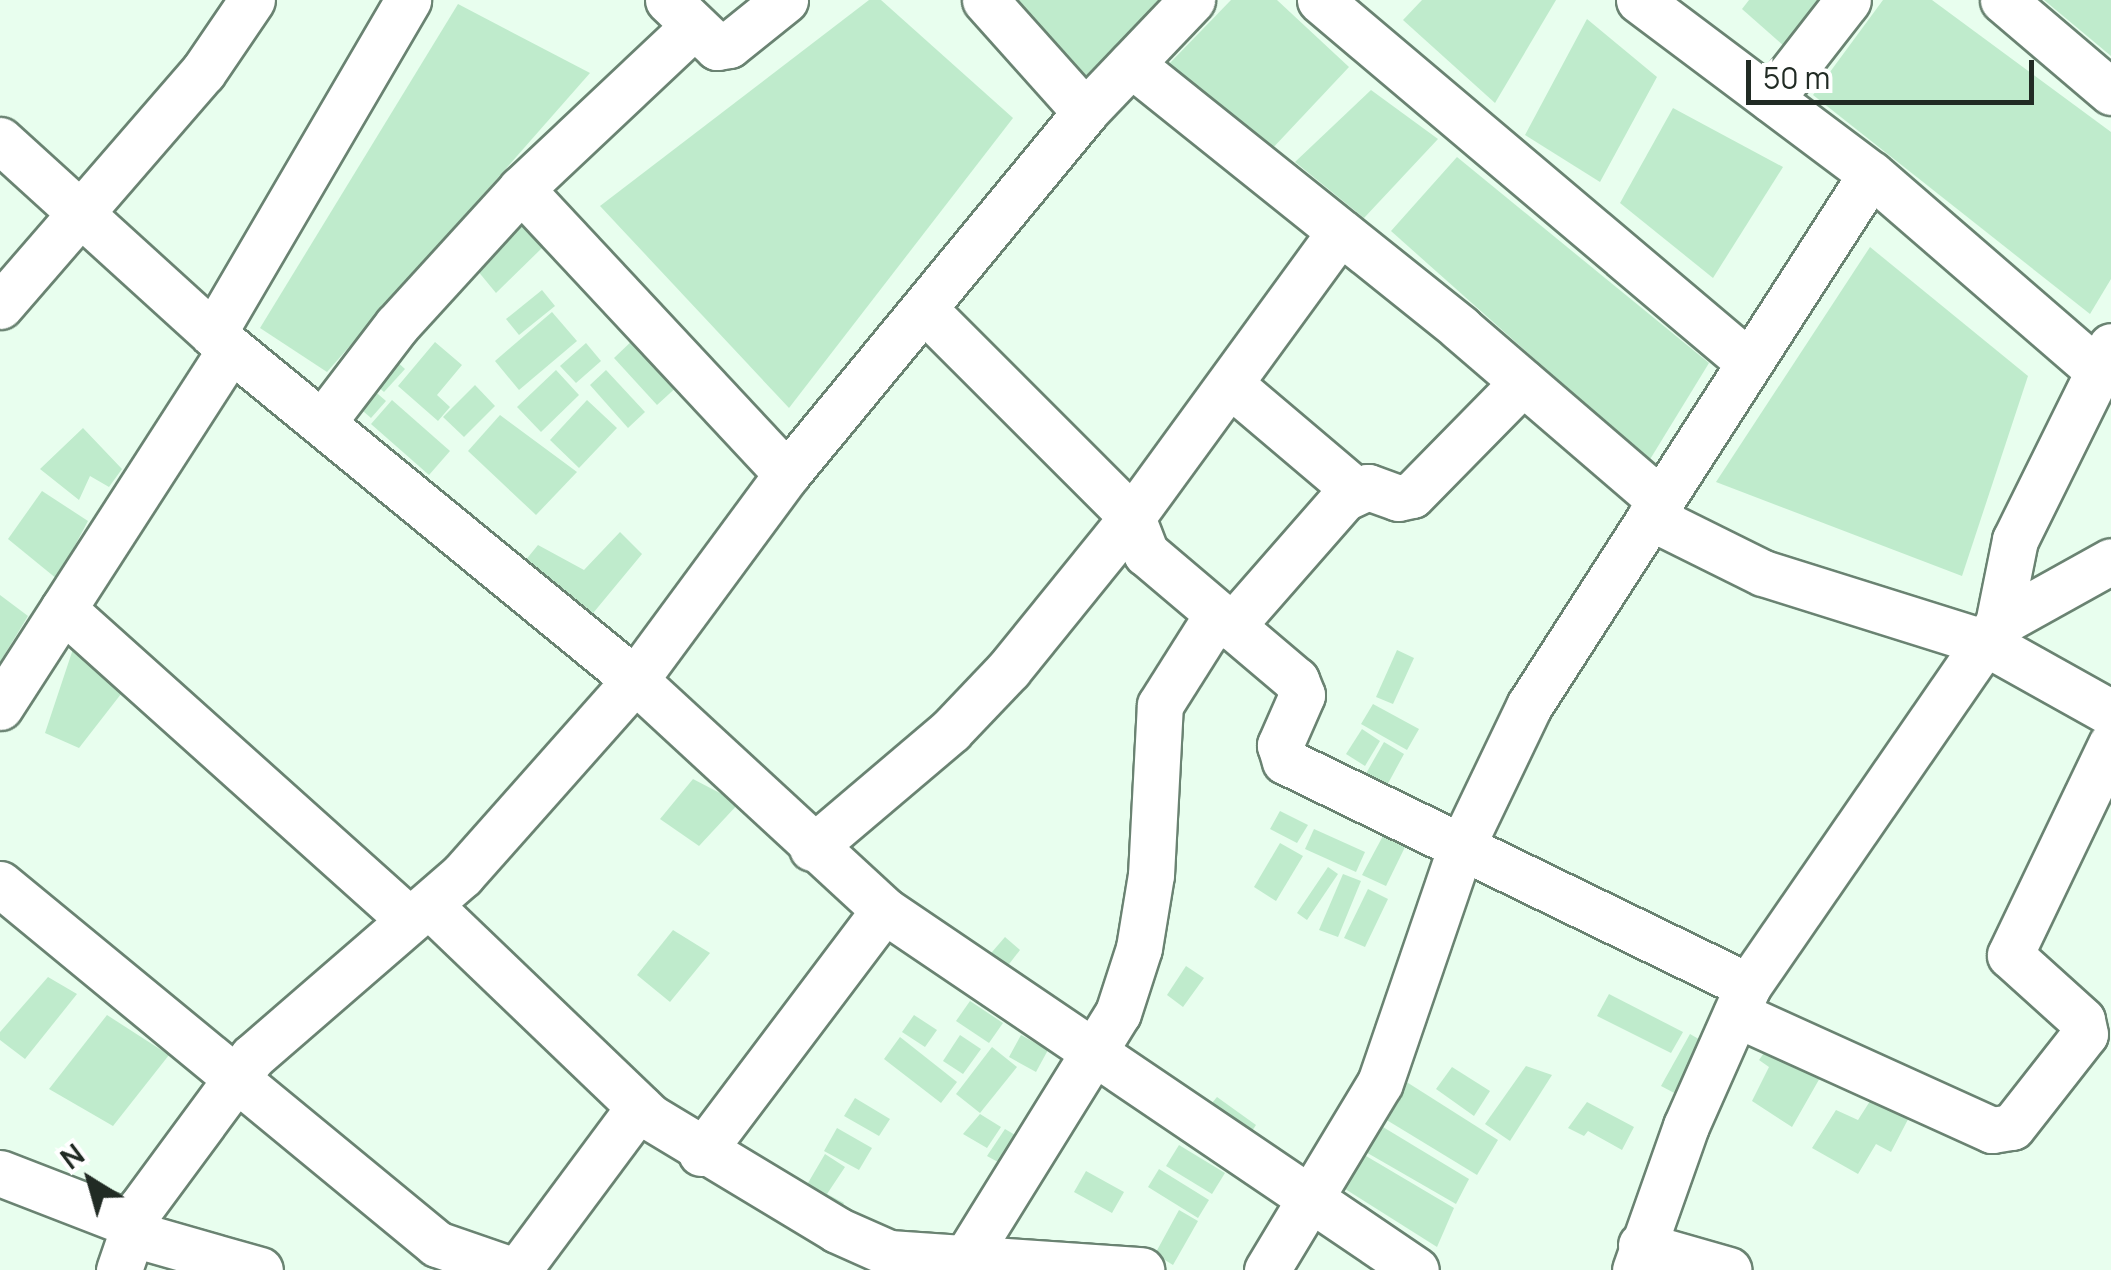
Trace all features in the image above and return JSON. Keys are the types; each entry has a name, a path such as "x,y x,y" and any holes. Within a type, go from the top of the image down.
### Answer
{"street":[{"path":"0,306 203,72 252,0"},
{"path":"0,706 222,342 408,0"},
{"path":"322,423 398,325 681,13 710,43 729,45 785,0"},
{"path":"985,0 1084,112"},
{"path":"128,1242 234,1081 330,984 420,913 635,680 787,474 1084,112 1192,0"},
{"path":"1320,0 1746,361"},
{"path":"1638,0 1871,174 2104,358 2015,540 1992,634 1742,1000 1638,1258 1729,1270"},
{"path":"1770,99 1848,0"},
{"path":"2003,0 2111,92"},
{"path":"1131,64 1523,382 1655,508 1763,572 1992,634 2111,714"},
{"path":"0,140 222,342 635,680 812,848 884,910 1416,1270"},
{"path":"1267,1270 1380,1084 1460,850 1530,706 1746,361 1871,174"},
{"path":"521,189 787,474"},
{"path":"812,848 951,730 1009,670 1132,517 1338,235"},
{"path":"925,310 1132,517 1146,553 1302,688 1280,746 1285,761 1992,1130 2012,1127 2085,1034 2082,1020 2010,954 2111,744"},
{"path":"1231,385 1355,490 1412,495 1523,382"},
{"path":"966,1258 1097,1054 1139,948 1151,874 1160,706 1224,621 1355,490"},
{"path":"1992,634 2111,561"},
{"path":"63,608 420,913 639,1107 701,1152 884,1261 966,1258 1141,1270"},
{"path":"0,884 234,1081 437,1244 515,1270 639,1107"},
{"path":"701,1152 884,910"},
{"path":"0,1173 128,1242 260,1270"}],"building":[{"path":"869,0 881,0 1013,118 789,408 600,206"},
{"path":"1013,0 1161,0 1087,81"},
{"path":"1231,0 1277,0 1349,67 1268,153 1167,66"},
{"path":"1422,0 1556,0 1495,103 1403,20"},
{"path":"1749,0 1830,0 1792,53 1742,9"},
{"path":"1883,0 1932,0 2111,132 2111,279 2090,314 1813,95"},
{"path":"2044,0 2111,0 2111,56"},
{"path":"458,4 590,73 327,372 260,328"},
{"path":"1587,19 1657,77 1600,182 1525,135"},
{"path":"1371,90 1438,139 1364,218 1295,162"},
{"path":"1673,108 1783,167 1713,278 1620,203"},
{"path":"1457,157 1709,363 1649,461 1391,231"},
{"path":"524,221 544,246 496,293 477,270"},
{"path":"1870,247 2028,376 1962,576 1716,482"},
{"path":"542,290 555,306 519,335 506,319"},
{"path":"552,312 577,341 519,390 495,361"},
{"path":"636,337 680,384 657,405 614,358"},
{"path":"435,342 462,365 437,395 450,407 438,421 398,386"},
{"path":"586,343 601,361 576,383 560,366"},
{"path":"395,360 405,369 384,392 374,383"},
{"path":"556,370 579,395 541,432 517,407"},
{"path":"606,370 645,412 628,428 590,385"},
{"path":"475,385 495,406 464,437 443,417"},
{"path":"371,388 386,401 371,418 356,405"},
{"path":"392,400 450,451 429,475 371,424"},
{"path":"587,400 617,428 579,468 550,440"},
{"path":"500,415 577,472 536,515 468,451"},
{"path":"83,428 122,469 109,487 90,476 79,500 40,469"},
{"path":"42,491 88,521 57,579 8,539"},
{"path":"620,532 642,554 589,618 520,567 538,545 584,570"},
{"path":"0,595 28,616 0,662"},
{"path":"73,649 128,685 79,748 45,733"},
{"path":"1397,650 1414,658 1393,704 1376,697"},
{"path":"1373,704 1419,729 1407,750 1361,724"},
{"path":"1362,729 1380,741 1365,766 1346,754"},
{"path":"1384,742 1404,754 1385,789 1364,777"},
{"path":"693,779 739,803 699,846 660,819"},
{"path":"1280,811 1308,825 1297,843 1270,829"},
{"path":"1314,829 1365,852 1356,872 1305,849"},
{"path":"1384,834 1406,845 1386,886 1362,875"},
{"path":"1280,843 1303,856 1276,901 1254,887"},
{"path":"1328,867 1338,874 1307,920 1297,913"},
{"path":"1343,874 1361,881 1338,937 1319,930"},
{"path":"1368,889 1388,899 1365,947 1344,938"},
{"path":"673,930 710,953 670,1002 637,975"},
{"path":"1005,937 1020,950 996,981 979,967"},
{"path":"1186,966 1204,978 1183,1007 1167,995"},
{"path":"48,977 77,994 25,1059 0,1040 0,1032"},
{"path":"1609,994 1683,1032 1671,1053 1597,1016"},
{"path":"970,1001 1003,1023 989,1043 956,1021"},
{"path":"107,1015 169,1055 113,1126 49,1089"},
{"path":"914,1015 937,1030 925,1047 902,1032"},
{"path":"1690,1034 1709,1045 1680,1096 1661,1086"},
{"path":"960,1035 981,1049 963,1074 943,1061"},
{"path":"1021,1035 1048,1050 1036,1072 1009,1057"},
{"path":"900,1037 957,1082 941,1103 884,1059"},
{"path":"1771,1043 1825,1069 1792,1127 1752,1101 1769,1067 1759,1060"},
{"path":"992,1047 1017,1067 980,1113 956,1094"},
{"path":"1526,1066 1552,1075 1510,1141 1485,1124"},
{"path":"1452,1067 1490,1091 1474,1116 1436,1089"},
{"path":"1405,1081 1498,1140 1477,1175 1385,1119"},
{"path":"1879,1087 1916,1104 1891,1152 1876,1144 1858,1174 1812,1148 1836,1110 1858,1120"},
{"path":"1217,1097 1256,1125 1242,1146 1201,1116"},
{"path":"855,1098 890,1119 879,1136 844,1116"},
{"path":"1587,1102 1634,1127 1622,1150 1588,1131 1584,1136 1568,1128"},
{"path":"980,1114 1001,1127 987,1148 963,1134"},
{"path":"1378,1124 1469,1179 1456,1204 1364,1151"},
{"path":"837,1128 872,1148 859,1170 824,1151"},
{"path":"1005,1129 1025,1141 1007,1167 987,1156"},
{"path":"1179,1145 1225,1173 1212,1194 1166,1166"},
{"path":"1361,1153 1454,1208 1437,1247 1342,1187"},
{"path":"825,1154 845,1167 827,1194 844,1203 834,1219 798,1200"},
{"path":"1159,1169 1209,1200 1198,1218 1148,1187"},
{"path":"1086,1171 1124,1192 1112,1213 1074,1192"},
{"path":"1179,1210 1198,1221 1173,1265 1155,1254"}]}
